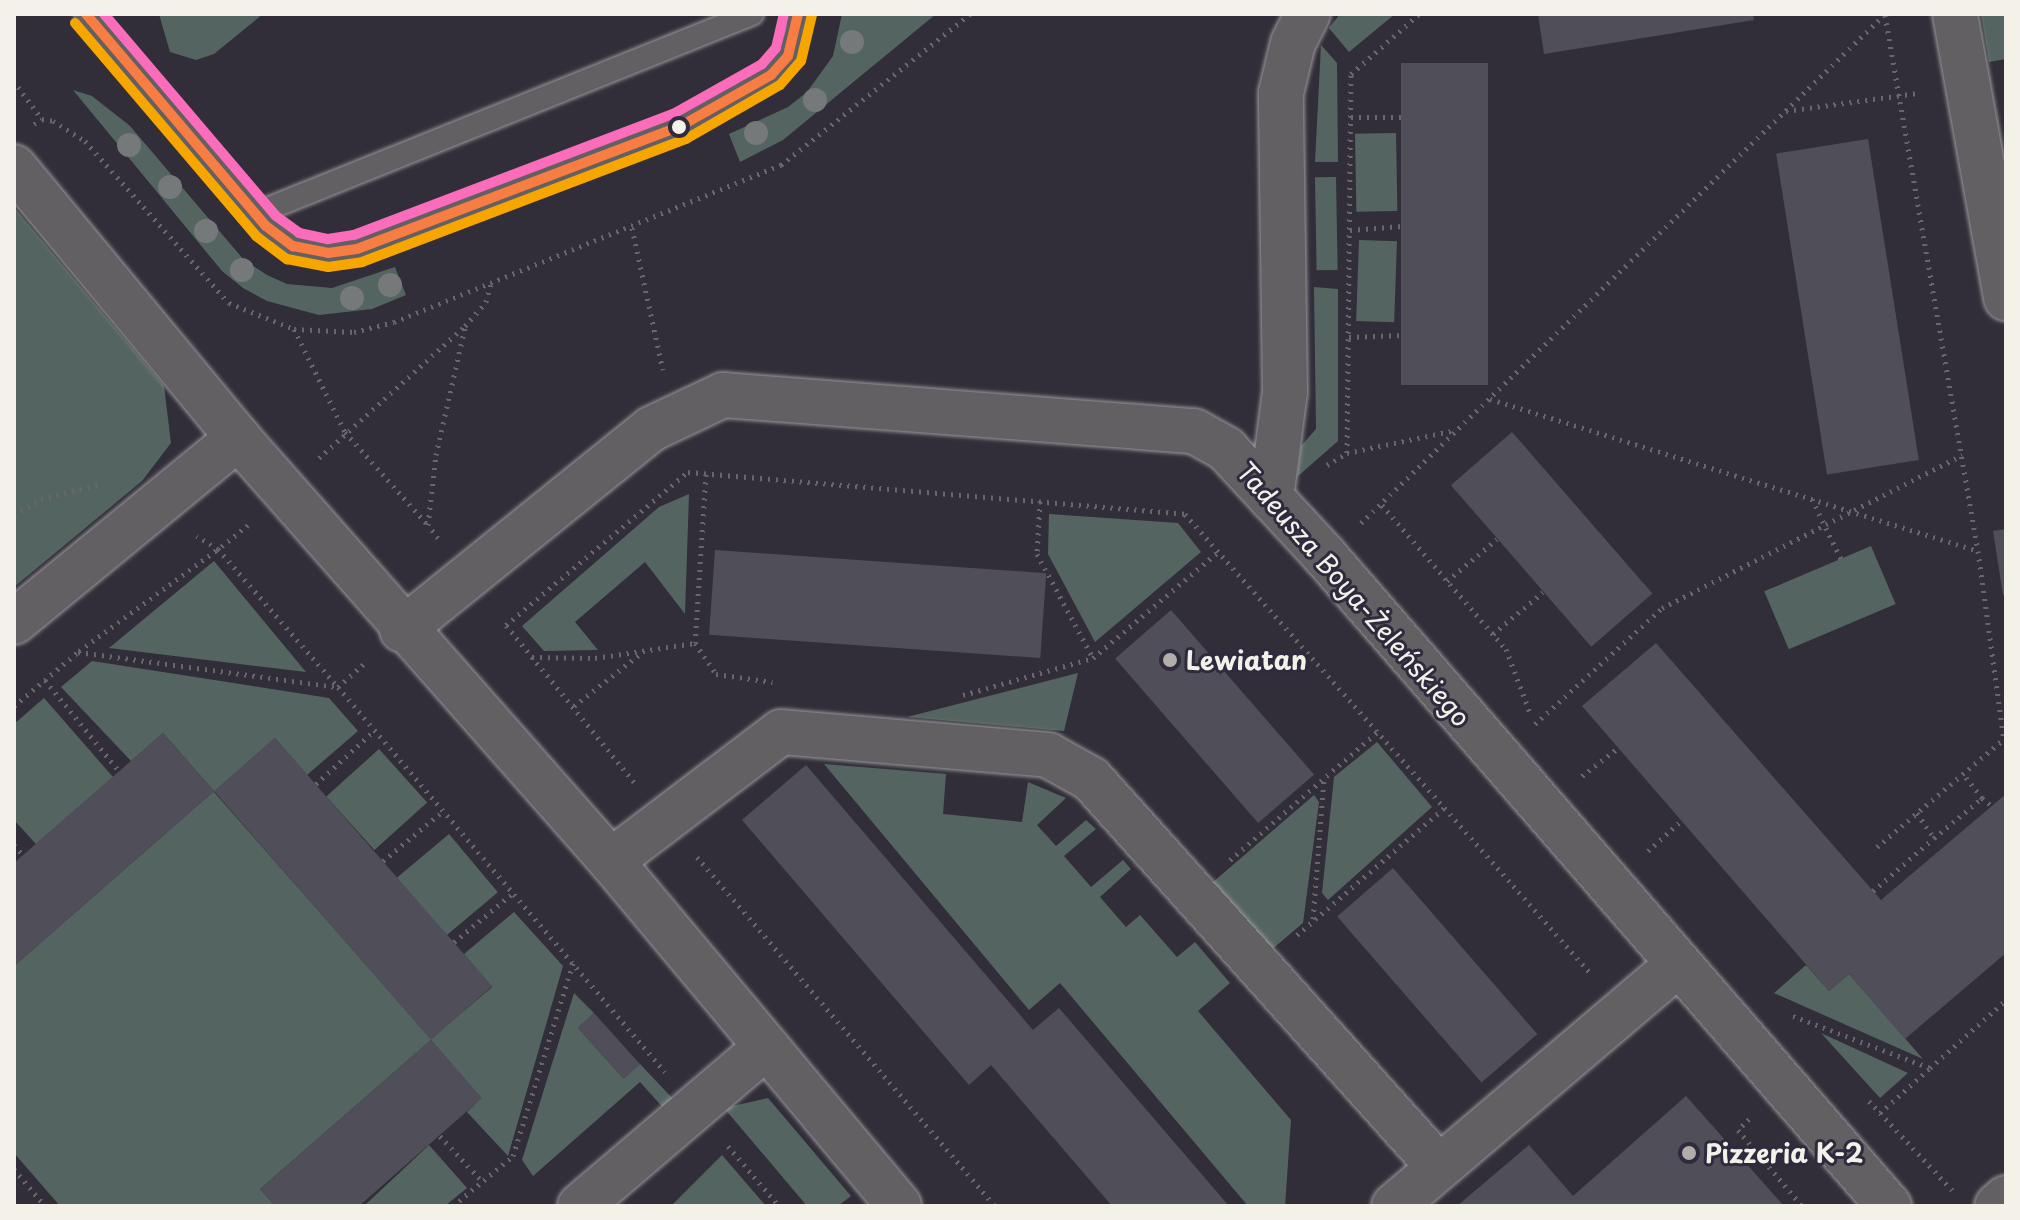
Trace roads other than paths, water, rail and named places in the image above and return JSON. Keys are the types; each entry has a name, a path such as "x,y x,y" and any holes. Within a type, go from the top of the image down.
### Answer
{"street":[{"path":"1271,498 1285,392 1281,93 1293,43 1308,14"},
{"path":"1955,14 2006,298"},
{"path":"14,167 285,494 402,630 611,861 899,1206"},
{"name":"Tadeusza Boya-Żeleńskiego","path":"402,630 651,429 723,395 1194,431 1226,449 1325,556 1676,966 1889,1206"},
{"path":"14,622 238,438"},
{"path":"611,861 781,732 1048,755 1091,779 1439,1167"},
{"path":"1394,1206 1676,966"},
{"path":"580,1206 766,1047"},
{"path":"1977,1200 2006,1198"}],"lane":[{"path":"86,14 255,214 293,246 328,253 357,249 679,127 771,75 788,56 797,34 798,14"},
{"path":"255,214 752,14"}],"place":[{"name":"Lewiatan","path":"1170,660"},
{"name":"Pizzeria K-2","path":"1689,1153"}]}
